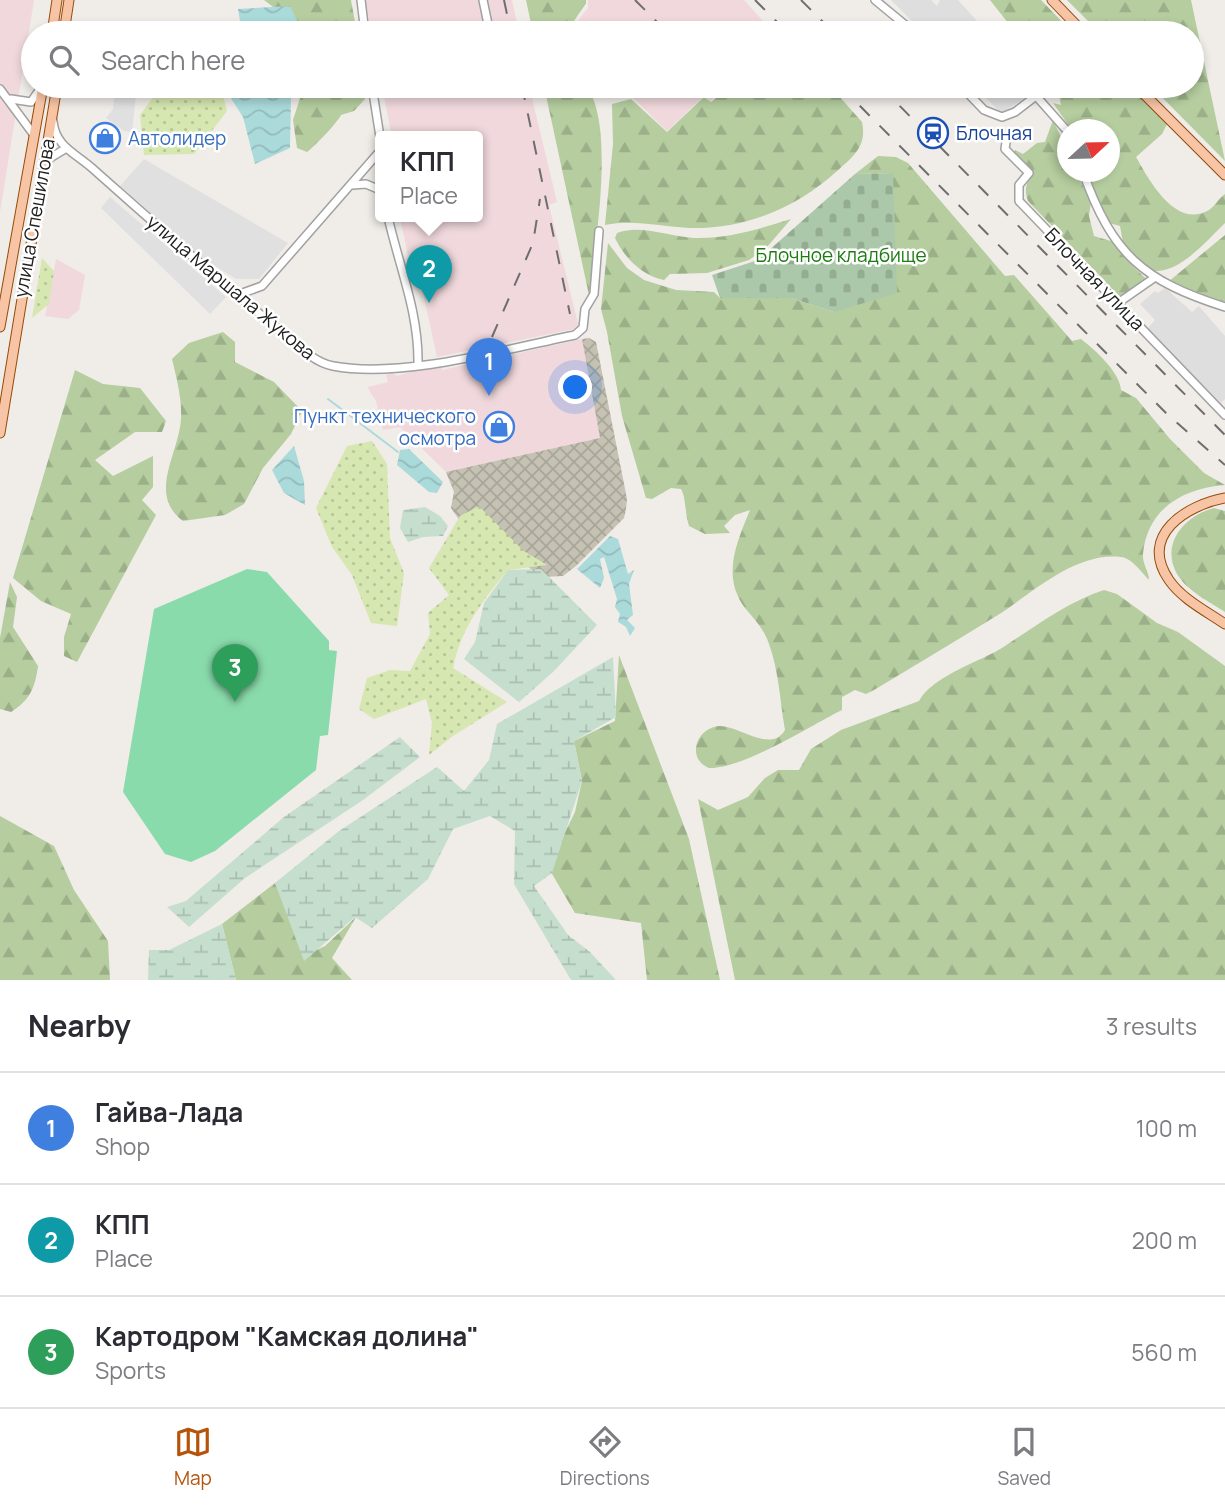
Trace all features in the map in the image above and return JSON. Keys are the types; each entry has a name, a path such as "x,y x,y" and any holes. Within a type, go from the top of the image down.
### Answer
{"main road":[{"path":"54,21 57,0"},
{"path":"66,21 69,0"},
{"path":"1052,0 1072,21"},
{"name":"улица Спешилова","path":"0,327 40,98"},
{"name":"улица Спешилова","path":"0,433 38,186 55,98"},
{"path":"1148,98 1225,175"},
{"path":"0,377 4,377 14,355"},
{"path":"1225,498 1200,503 1181,513 1164,536 1161,551 1163,566 1173,585 1225,624"}],"street":[{"path":"361,0 364,21"},
{"path":"483,0 487,21"},
{"path":"876,0 901,21"},
{"path":"2,92 14,101 31,102 35,98"},
{"path":"2,92 34,135"},
{"path":"38,186 50,158 65,149 54,127 55,98"},
{"path":"374,98 379,131"},
{"path":"973,98 989,113 1006,116 1035,98"},
{"path":"1038,98 1057,120"},
{"name":"Блочная улица","path":"1007,136 1005,149 1029,174 1019,185 1019,201 1225,415"},
{"name":"улица Маршала Жукова","path":"65,149 92,168 237,295 325,364 358,368 418,364 580,332 585,309 594,294 599,231"},
{"path":"237,295 262,286 375,157"},
{"path":"1087,182 1105,222 1132,259 1154,278 1178,292 1225,307"},
{"path":"352,186 366,184 375,188"},
{"path":"389,222 407,281 418,340 418,364"},
{"path":"1118,303 1154,278"}],"shaded area":[{"path":"0,0 34,0 31,21 21,21 21,81 0,212"},
{"path":"365,0 512,0 516,21 369,21"},
{"path":"588,0 744,0 763,21 578,21 588,8"},
{"path":"891,0 931,0 937,6 940,0 958,0 977,21 912,21"},
{"path":"114,98 136,98 132,132 124,131 106,118 113,109"},
{"path":"384,98 532,98 557,202 549,205 579,328 437,357 420,279 413,280 401,222 483,222 483,131 391,131"},
{"path":"633,98 702,98 667,131"},
{"path":"986,98 1025,98 1001,113"},
{"path":"144,159 288,243 259,279 236,279 189,250 120,186"},
{"path":"110,197 226,297 210,314 101,208"},
{"path":"56,259 85,275 79,310 68,319 45,316"},
{"path":"1165,288 1192,312 1199,306 1225,336 1225,399 1221,403 1147,329 1155,320 1140,304 1155,291 1158,293"},
{"path":"589,338 596,342 627,499 626,509 624,518 576,566 563,576 543,577 460,521 451,508 454,492 446,472 600,438 582,339"},
{"path":"582,339 600,438 446,472 400,427 383,430 376,401 368,387 388,382 386,375 392,373 397,376 440,364 442,370"}],"green space":[{"path":"264,0 351,0 355,21 291,21"},
{"path":"526,0 586,0 574,21 530,21"},
{"path":"990,0 1041,0 1061,21 1007,21"},
{"path":"1067,0 1191,0 1195,21 1088,21"},
{"path":"1204,62 1225,161 1163,98 1204,98"},
{"path":"153,98 224,98 227,111 194,154 144,155 140,115"},
{"path":"300,98 365,98 354,111 341,115 307,152 297,148 293,120"},
{"path":"547,98 592,98 595,104 602,156 599,217 589,295"},
{"path":"703,98 711,102 716,98 841,98 862,122 863,138 858,150 822,184 788,205 751,220 732,225 691,228 626,223 605,225 613,144 612,104 631,99 667,132"},
{"path":"1060,98 1141,98 1167,124 1162,134 1136,157 1148,178 1165,200 1186,213 1197,214 1209,210 1225,194 1225,223 1179,264 1158,271 1147,269 1123,243 1120,226 1109,223 1090,182 1120,182 1120,119 1064,119 1053,103 1061,105"},
{"path":"1053,120 1057,129 1057,182 1081,182 1091,202 1089,216 1094,236 1114,242 1125,258 1146,279 1146,282 1121,298 1028,201 1026,192 1030,168 1014,153 1015,150 1023,154 1037,143 1045,142"},
{"path":"878,156 896,157 908,163 1005,276 1014,275 1072,341 1081,339 1100,355 1112,369 1121,390 1136,398 1170,439 1204,473 1225,485 1182,496 1160,513 1146,538 1143,554 1149,580 1133,563 1121,557 1103,557 1069,568 874,690 866,694 855,690 842,697 842,710 756,755 723,767 709,768 702,764 696,751 700,738 711,728 727,727 763,739 779,737 785,730 769,644 762,629 738,596 734,584 736,547 750,510 735,515 724,526 730,533 705,534 689,526 681,489 671,488 652,499 646,498 622,416 601,309 608,243 627,268 644,280 676,290 714,292 720,298 791,298 834,312 892,173 855,174"},
{"name":"Блочное кладбище","path":"893,173 897,293 834,312 791,298 720,298 712,275 758,260 855,174"},
{"path":"791,219 767,247 749,260 707,273 670,274 664,280 635,265 615,238 617,233 636,230 694,238 719,237"},
{"path":"1225,235 1225,304 1175,289 1168,282"},
{"path":"42,258 54,271 49,304 32,318"},
{"path":"223,332 235,342 235,362 274,382 302,411 291,434 263,468 244,504 225,515 183,521 172,510 167,499 166,486 181,419 180,396 172,359 189,343"},
{"path":"75,370 103,384 140,388 166,421 162,432 135,432 95,460 113,476 153,456 153,487 142,500 156,515 77,662 64,656 64,637 71,614 41,601 13,578"},
{"path":"372,441 387,464 390,538 404,573 397,626 371,623 352,575 332,547 316,508 347,446"},
{"path":"479,506 524,551 547,565 508,570 474,615 461,640 453,668 507,702 453,736 429,755 432,723 426,699 374,719 359,709 367,678 390,670 410,671 430,634 428,613 449,595 429,568 460,516"},
{"path":"425,507 440,516 448,526 443,536 423,537 408,542 400,528 403,510"},
{"path":"1214,508 1225,511 1225,612 1187,586 1177,574 1173,563 1172,552 1178,532 1194,517"},
{"path":"247,569 267,572 329,641 329,650 337,651 328,735 320,736 316,770 215,851 191,862 165,854 123,792 154,609"},
{"path":"541,569 597,625 553,672 519,702 464,659 475,642 484,603 508,570"},
{"path":"10,582 17,597 13,627 38,666 31,693 11,712 0,709 0,638"},
{"path":"1104,590 1117,594 1157,623 1178,632 1225,666 1225,980 735,980 698,799 718,810 748,797 765,778 778,770 799,770 811,749 841,730 919,701 946,676 995,652 1065,607"},
{"path":"619,655 689,839 720,980 647,980 641,923 575,913 548,867 575,812 582,781 574,741 615,721"},
{"path":"613,657 616,717 574,741 582,781 552,873 534,886 568,935 590,952 616,980 571,980 514,884 515,831 490,816 453,829 428,879 372,928 355,917 304,961 275,883 339,831 437,767 464,791 489,760 497,724"},
{"path":"400,737 420,757 363,800 245,878 189,927 167,907 186,901 284,817"},
{"path":"0,816 54,846 74,890 108,941 110,980 0,980"},
{"path":"275,883 306,955 325,946 356,917 332,958 352,980 236,980 222,924"},
{"path":"222,924 236,980 148,980 149,950 169,950"}],"water":[{"path":"290,6 297,21 240,21 238,9"},
{"path":"231,98 291,98 290,148 255,164 243,117"},
{"path":"294,446 304,481 305,505 284,493 272,470"},
{"path":"409,449 443,482 437,493 429,492 397,465 400,450"},
{"path":"610,536 618,539 628,574 634,570 629,584 633,615 627,620 635,628 630,636 626,627 618,622 620,614 615,607 617,599 604,557 600,559 604,578 600,588 577,569"}],"waterway":[{"path":"328,399 398,452"}],"railway":[{"path":"504,0 508,21"},
{"path":"635,0 656,21"},
{"path":"755,0 776,21"},
{"path":"801,0 822,21"},
{"path":"525,98 570,314"},
{"path":"852,98 1166,413 1225,465"},
{"path":"892,98 1225,435"},
{"path":"492,337 533,243 540,199"}],"place":[{"name":"Блочная","path":"933,133"},
{"name":"Автолидер","path":"105,138"},
{"name":"КПП","path":"429,303"},
{"name":"Гайва-Лада","path":"489,396"},
{"name":"Пункт технического осмотра","path":"499,427"},
{"name":"Картодром \"Камская долина\"","path":"235,702"}]}
